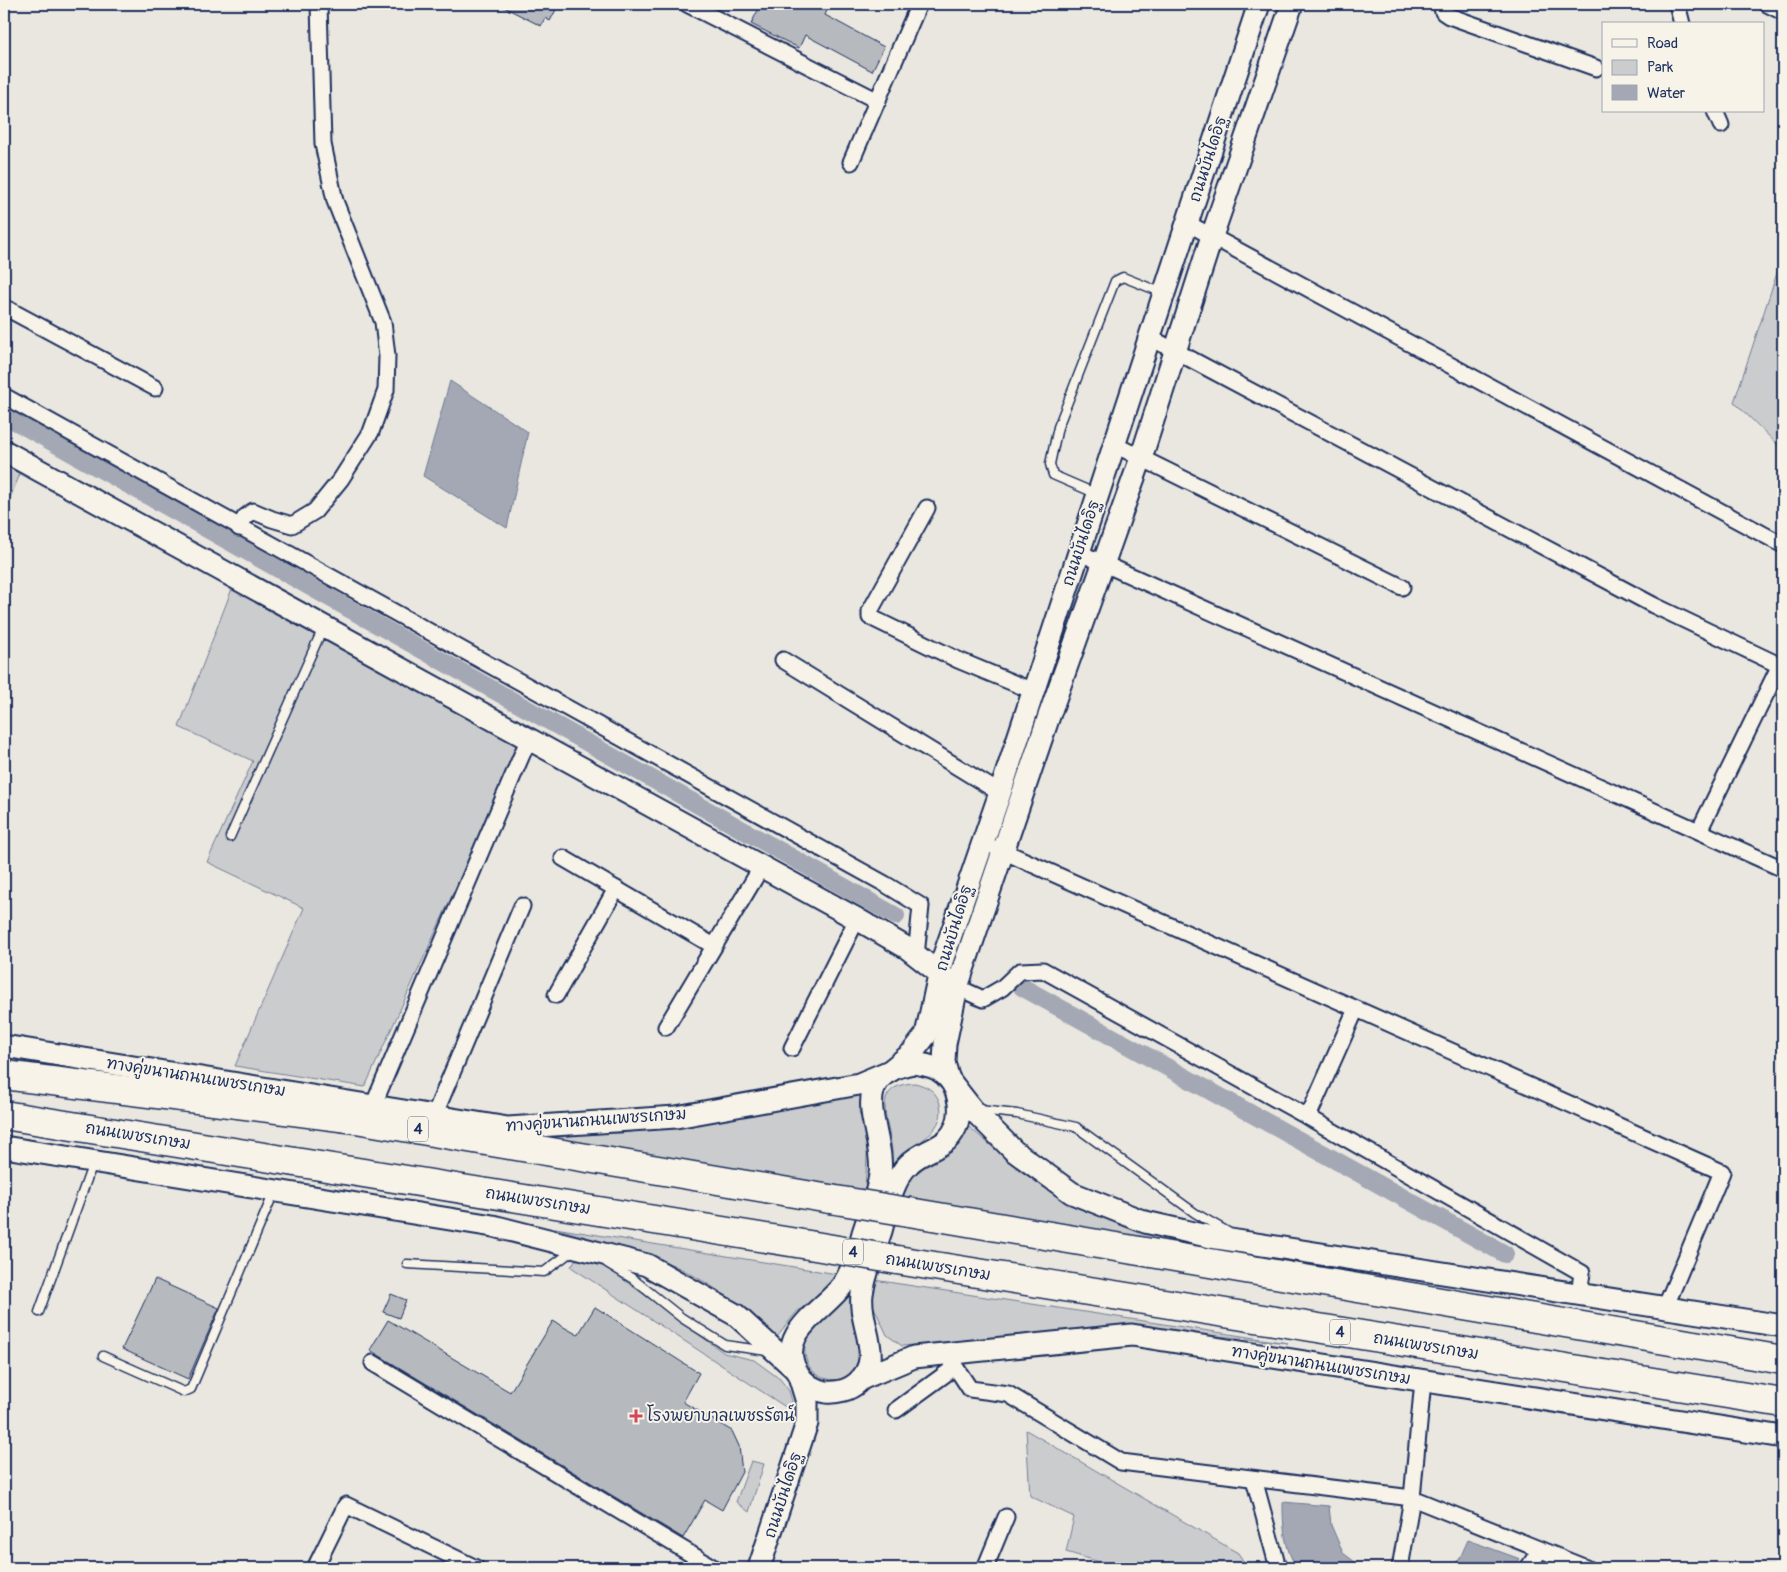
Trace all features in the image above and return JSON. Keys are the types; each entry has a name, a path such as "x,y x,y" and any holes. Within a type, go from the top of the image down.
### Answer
{"highway":[{"name":"4","path":"4,1075 356,1119 1774,1358"},
{"name":"ถนนเพชรเกษม","path":"4,1114 1783,1403"}],"main road":[{"name":"ถนนบันไดอิฐ","path":"759,1568 807,1422 806,1396 797,1372 792,1349 800,1328 827,1304 843,1284 855,1263 880,1174 880,1156 876,1131 872,1120 871,1101 876,1086 890,1071 912,1053 926,1035 939,974 981,841 1000,793 1258,4"},
{"name":"ถนนบันไดอิฐ","path":"861,1379 871,1358 871,1346 862,1319 862,1295 868,1270 896,1183 909,1164 940,1146 948,1138 956,1125 960,1110 958,1098 944,1062 945,1044 957,987 1141,458 1212,236 1292,4"},
{"path":"4,451 857,919 916,956 957,987"},
{"name":"ทางคู่ขนานถนนเพชรเกษม","path":"4,1046 508,1128 676,1117 859,1084 890,1071"},
{"path":"890,1071 913,1063 927,1065 938,1070 951,1082 972,1109 1014,1151 1072,1193 1145,1222 1246,1242 1783,1326"},
{"path":"4,1147 493,1226 647,1265 736,1315 816,1390 828,1392 842,1391"},
{"name":"ทางคู่ขนานถนนเพชรเกษม","path":"842,1391 861,1379 914,1357 951,1360 1132,1335 1783,1437"},
{"name":"ถนนบันไดอิฐ","path":"807,1422 821,1405 842,1391"}],"street":[{"path":"240,528 245,516 253,510 272,520 292,524 315,511 342,479 371,432 386,390 387,356 383,322 335,201 323,144 319,4"},
{"path":"687,4 878,101"},
{"path":"851,162 920,4"},
{"path":"1441,4 1443,12 1449,16 1596,68"},
{"path":"1677,4 1682,22"},
{"path":"1767,4 1783,12"},
{"path":"1187,223 1783,545"},
{"path":"4,307 155,388"},
{"path":"1149,337 1653,605 1781,666 1699,832"},
{"path":"4,396 885,884 921,906 916,956"},
{"path":"1114,444 1402,587"},
{"path":"927,508 870,611 870,616 958,660 1033,691"},
{"path":"1078,552 1783,869"},
{"path":"783,660 1000,793"},
{"path":"373,1106 529,738"},
{"path":"981,841 1722,1172 1665,1308"},
{"path":"563,858 714,946"},
{"path":"666,1027 762,866"},
{"path":"556,995 616,889"},
{"path":"434,1116 522,906"},
{"path":"792,1048 857,919"},
{"path":"957,987 983,999 1002,988 1020,971 1043,970 1308,1117 1582,1273 1579,1294"},
{"path":"1308,1117 1356,1009"},
{"path":"896,1410 951,1360 970,1390 1008,1394 1121,1462 1412,1498 1586,1568"},
{"path":"373,1363 714,1568"},
{"path":"1400,1568 1412,1498 1423,1381"},
{"path":"1254,1479 1278,1568"},
{"path":"315,1568 346,1504 476,1568"},
{"path":"985,1568 1006,1517"},
{"path":"1528,1568 1540,1550"}],"lane":[{"path":"1097,494 1053,475 1050,464 1058,427 1115,281 1123,277 1164,293"},
{"path":"230,837 324,626"},
{"path":"972,1109 1018,1114 1076,1128 1195,1213 1246,1242"},
{"path":"39,1312 94,1162"},
{"path":"103,1356 184,1392 191,1389 274,1190"},
{"path":"407,1264 544,1272 583,1249 633,1279 682,1318 725,1346 778,1353"}],"green space":[{"path":"1783,255 1783,450 1734,402"},
{"path":"4,465 20,474 4,512"},
{"path":"233,586 520,746 365,1087 235,1066 304,908 207,862 253,761 179,727"},
{"path":"915,1083 933,1091 939,1101 940,1119 930,1134 902,1158 886,1185 892,1154 886,1120 886,1099 891,1091 900,1085"},
{"path":"864,1092 859,1111 868,1141 865,1189 837,1190 482,1135 622,1133 719,1121"},
{"path":"969,1127 1022,1172 1072,1203 1237,1248 1038,1226 916,1204 902,1196 913,1173 956,1145"},
{"path":"555,1228 837,1274 835,1281 827,1291 799,1310 777,1337 710,1285 681,1269 639,1252"},
{"path":"591,1259 613,1272 724,1353 754,1360 780,1379 789,1391 794,1408 784,1406 571,1267 575,1260"},
{"path":"874,1280 1288,1343 1149,1329 1104,1330 902,1346 887,1335 872,1303"},
{"path":"849,1291 852,1292 861,1336 859,1362 853,1372 845,1378 835,1380 825,1378 815,1373 809,1365 805,1354 806,1339"},
{"path":"1026,1430 1238,1553 1248,1568 1120,1568 1066,1552 1074,1517 1030,1496"},
{"path":"751,1461 764,1464 749,1512 736,1502"}],"water":[{"path":"450,381 528,432 507,528 423,476"},
{"path":"1283,1502 1329,1506 1331,1525 1343,1553 1363,1568 1297,1568 1289,1553 1285,1536"},
{"path":"1468,1540 1520,1559 1513,1568 1447,1568 1459,1560"}],"building":[{"path":"498,4 559,4 550,21 545,18 541,26"},
{"path":"761,4 830,4 825,15 884,47 872,71 805,35 799,48 751,24"},
{"path":"155,1279 219,1308 188,1379 122,1349"},
{"path":"391,1294 406,1300 399,1318 383,1312"},
{"path":"595,1307 699,1373 683,1402 732,1431 739,1446 742,1472 722,1510 705,1500 683,1538 370,1350 388,1320 510,1392 553,1321 578,1335"}],"waterway":[{"path":"4,415 896,916"},
{"path":"1022,987 1505,1254"}],"place":[{"name":"โรงพยาบาลเพชรรัตน์","path":"636,1416"}]}
